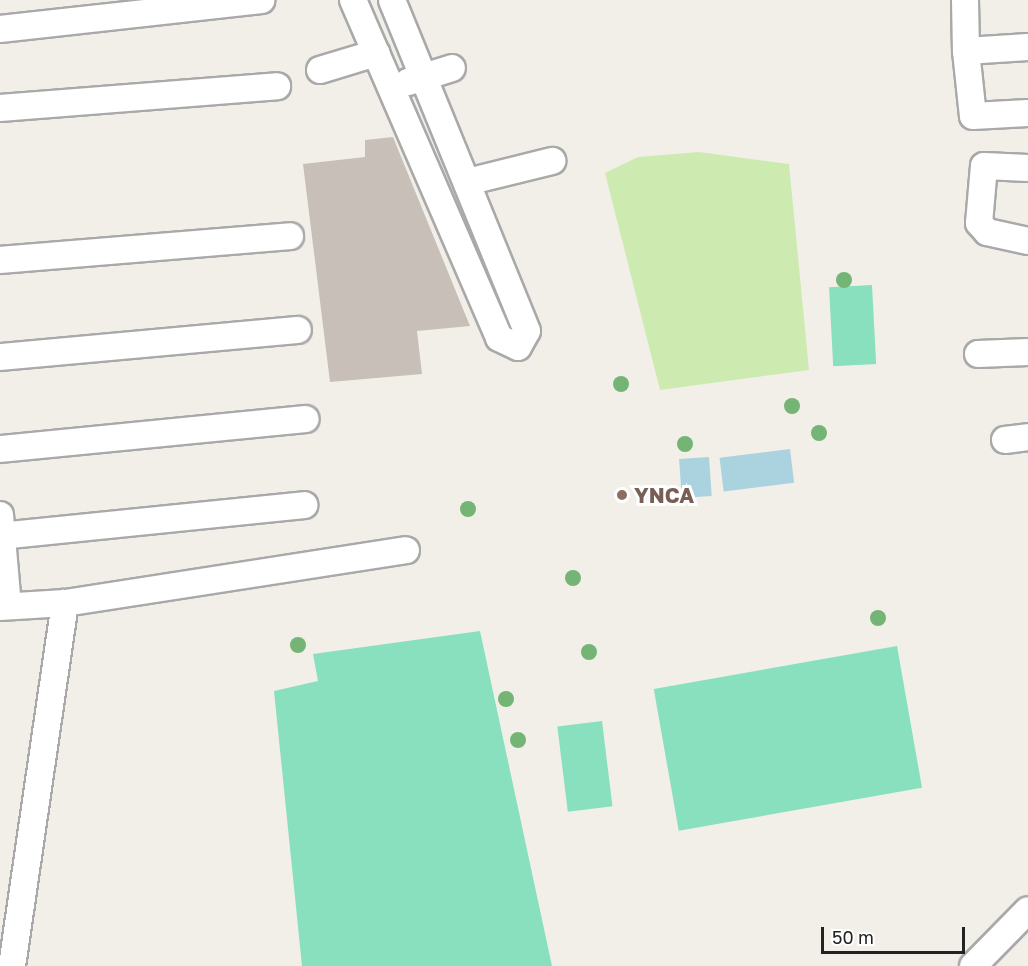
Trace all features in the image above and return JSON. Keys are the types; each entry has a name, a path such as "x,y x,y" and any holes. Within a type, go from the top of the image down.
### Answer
{"street":[{"path":"0,29 261,0"},
{"path":"353,0 499,338 518,347 527,331 393,0"},
{"path":"965,0 966,51 973,116 1028,113"},
{"path":"966,51 1028,47"},
{"path":"320,70 376,53"},
{"path":"391,87 452,68"},
{"path":"0,108 277,86"},
{"path":"466,182 552,161"},
{"path":"1028,168 984,166 979,223 987,232 1028,241"},
{"path":"0,260 290,236"},
{"path":"0,357 298,330"},
{"path":"978,354 1028,351"},
{"path":"0,449 306,419"},
{"path":"304,505 1,529 4,607 65,603 406,550"},
{"path":"12,966 65,603"},
{"path":"973,966 1028,910"}],"green space":[{"path":"699,152 789,164 809,370 660,390 605,173 638,157"},
{"path":"872,285 876,364 833,366 829,287"},
{"path":"480,631 552,966 302,966 274,691 318,681 313,654"},
{"path":"897,646 922,788 679,831 654,689"},
{"path":"602,721 612,806 568,812 557,726"}],"water":[{"path":"790,449 794,483 724,491 720,458"},
{"path":"709,457 712,496 682,498 679,459"}],"building":[{"path":"393,137 470,326 417,331 422,374 330,382 303,164 365,157 365,140"}],"place":[{"name":"YNCA","path":"622,495"}]}
